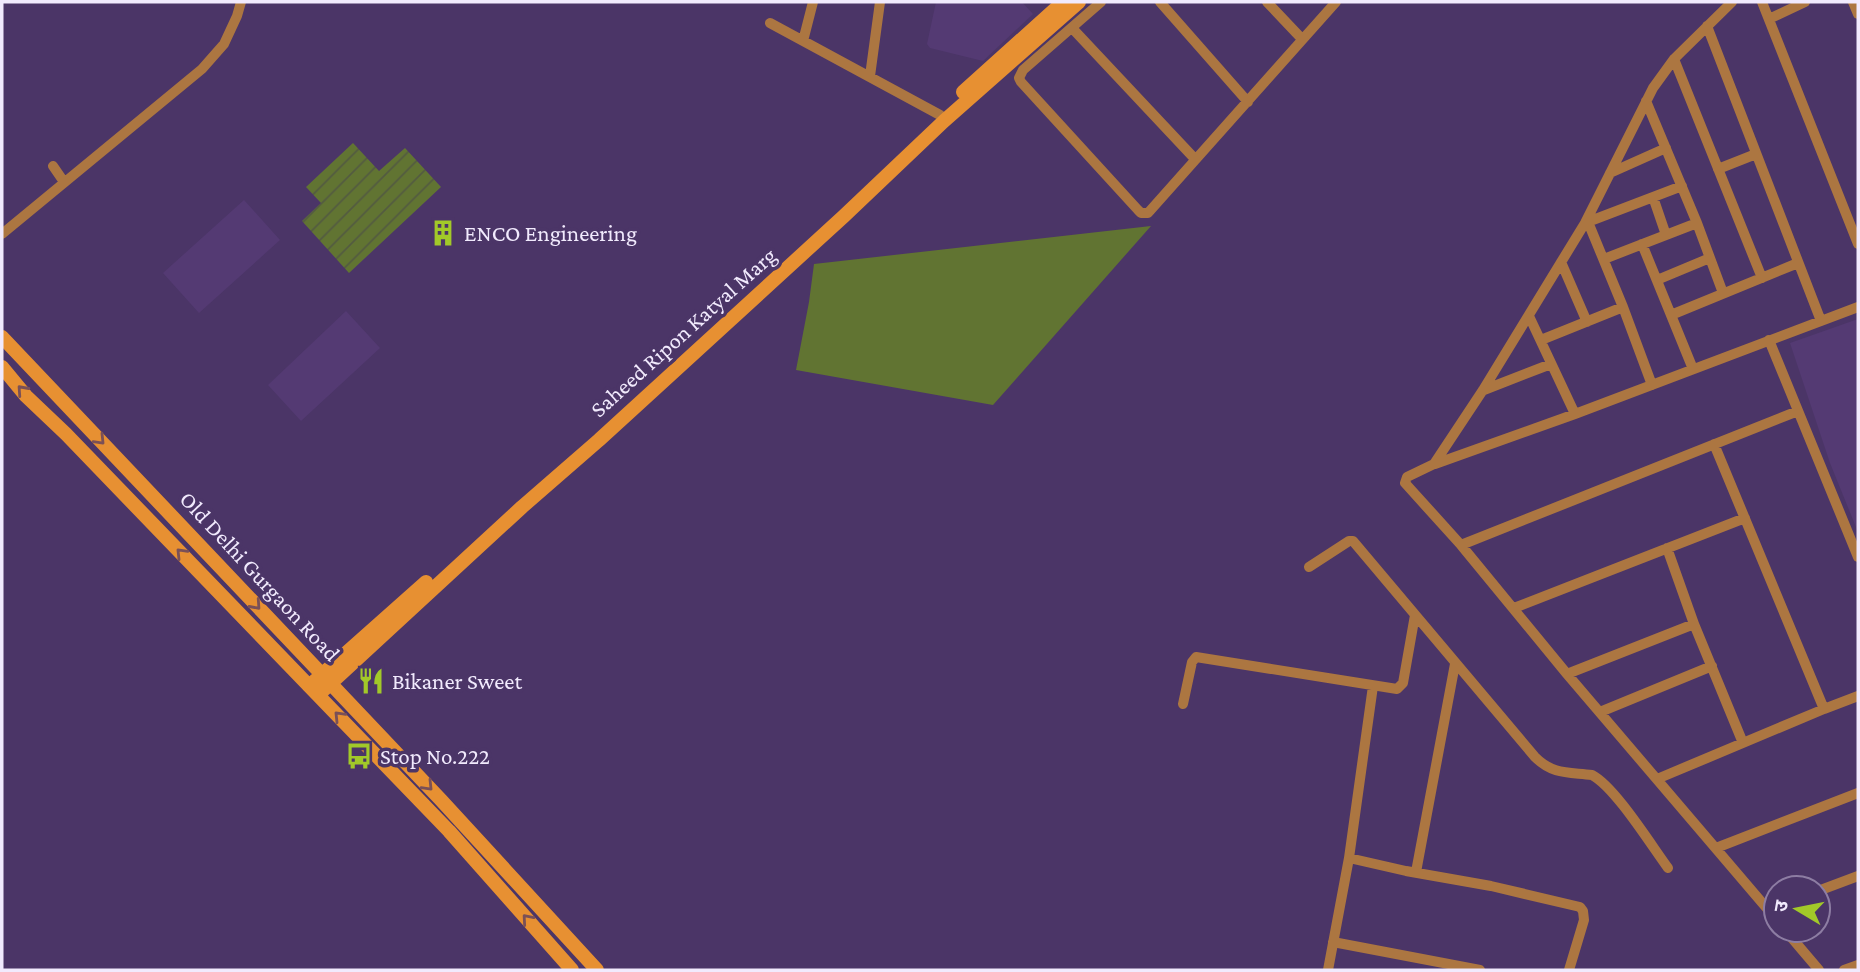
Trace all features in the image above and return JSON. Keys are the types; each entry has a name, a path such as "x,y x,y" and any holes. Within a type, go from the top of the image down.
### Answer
{"main road":[{"name":"Saheed Ripon Katyal Marg","path":"314,690 944,121 1063,2"},
{"name":"Saheed Ripon Katyal Marg","path":"784,266 940,115 1079,2"},
{"name":"Old Delhi Gurgaon Road","path":"2,337 441,800 597,970"},
{"name":"Old Delhi Gurgaon Road","path":"2,367 26,396 75,443 475,859 572,970"}],"street":[{"path":"2,234 202,69 224,44 241,2"},
{"path":"803,41 813,2"},
{"path":"870,76 880,2"},
{"path":"1101,2 1023,70 1019,78 1138,211 1144,214 1149,213 1336,2"},
{"path":"1160,2 1248,102"},
{"path":"1267,2 1302,39"},
{"path":"1434,464 1483,390 1586,222 1653,88 1674,59 1732,2"},
{"path":"1762,2 1858,244"},
{"path":"1769,19 1805,2"},
{"path":"1853,2 1858,14"},
{"path":"770,23 940,115"},
{"path":"1707,26 1821,321"},
{"path":"1072,28 1195,159"},
{"path":"1674,59 1762,278"},
{"path":"1646,101 1723,293"},
{"path":"1609,174 1666,148"},
{"path":"1718,169 1756,154"},
{"path":"53,166 64,182"},
{"path":"1586,222 1682,187"},
{"path":"1653,197 1667,235"},
{"path":"1586,222 1604,259 1651,385"},
{"path":"1604,259 1697,223"},
{"path":"1642,244 1693,369"},
{"path":"1657,280 1710,258"},
{"path":"1561,262 1587,322"},
{"path":"1671,315 1798,263"},
{"path":"1541,340 1623,307"},
{"path":"1762,899 1405,483 1407,477 1434,464 1858,307"},
{"path":"1529,316 1575,414"},
{"path":"1769,340 1858,557"},
{"path":"1483,390 1551,364"},
{"path":"1461,545 1798,411"},
{"path":"1714,444 1824,709"},
{"path":"1514,608 1745,518"},
{"path":"1308,567 1353,541 1544,766 1597,778 1620,803 1668,868"},
{"path":"1667,548 1694,624 1743,743"},
{"path":"1183,704 1192,662 1196,657 1392,689 1400,687 1403,683 1415,615"},
{"path":"1567,674 1694,624"},
{"path":"1416,872 1455,664"},
{"path":"1600,712 1712,666"},
{"path":"1328,970 1349,858 1373,685"},
{"path":"1657,779 1858,696"},
{"path":"1716,848 1858,793"},
{"path":"1349,858 1491,886 1580,908 1584,920 1569,970"},
{"path":"1832,886 1858,876"},
{"path":"1333,942 1480,970"},
{"path":"1797,944 1819,970"},
{"path":"1844,970 1858,965"}],"shaded area":[{"path":"936,2 1022,2 1033,14 983,61 930,48 927,44"},
{"path":"244,200 280,240 199,313 163,273"},
{"path":"346,311 380,348 301,421 268,385"},
{"path":"1858,319 1858,532 1830,463 1790,343"}],"green space":[{"path":"353,143 379,171 405,148 441,187 349,273 302,221 321,203 306,187"},
{"path":"1151,226 993,405 796,370 814,264"}],"place":[{"name":"ENCO Engineering","path":"443,233"},
{"name":"Bikaner Sweet","path":"371,681"},
{"name":"Stop No.222","path":"359,756"}]}
